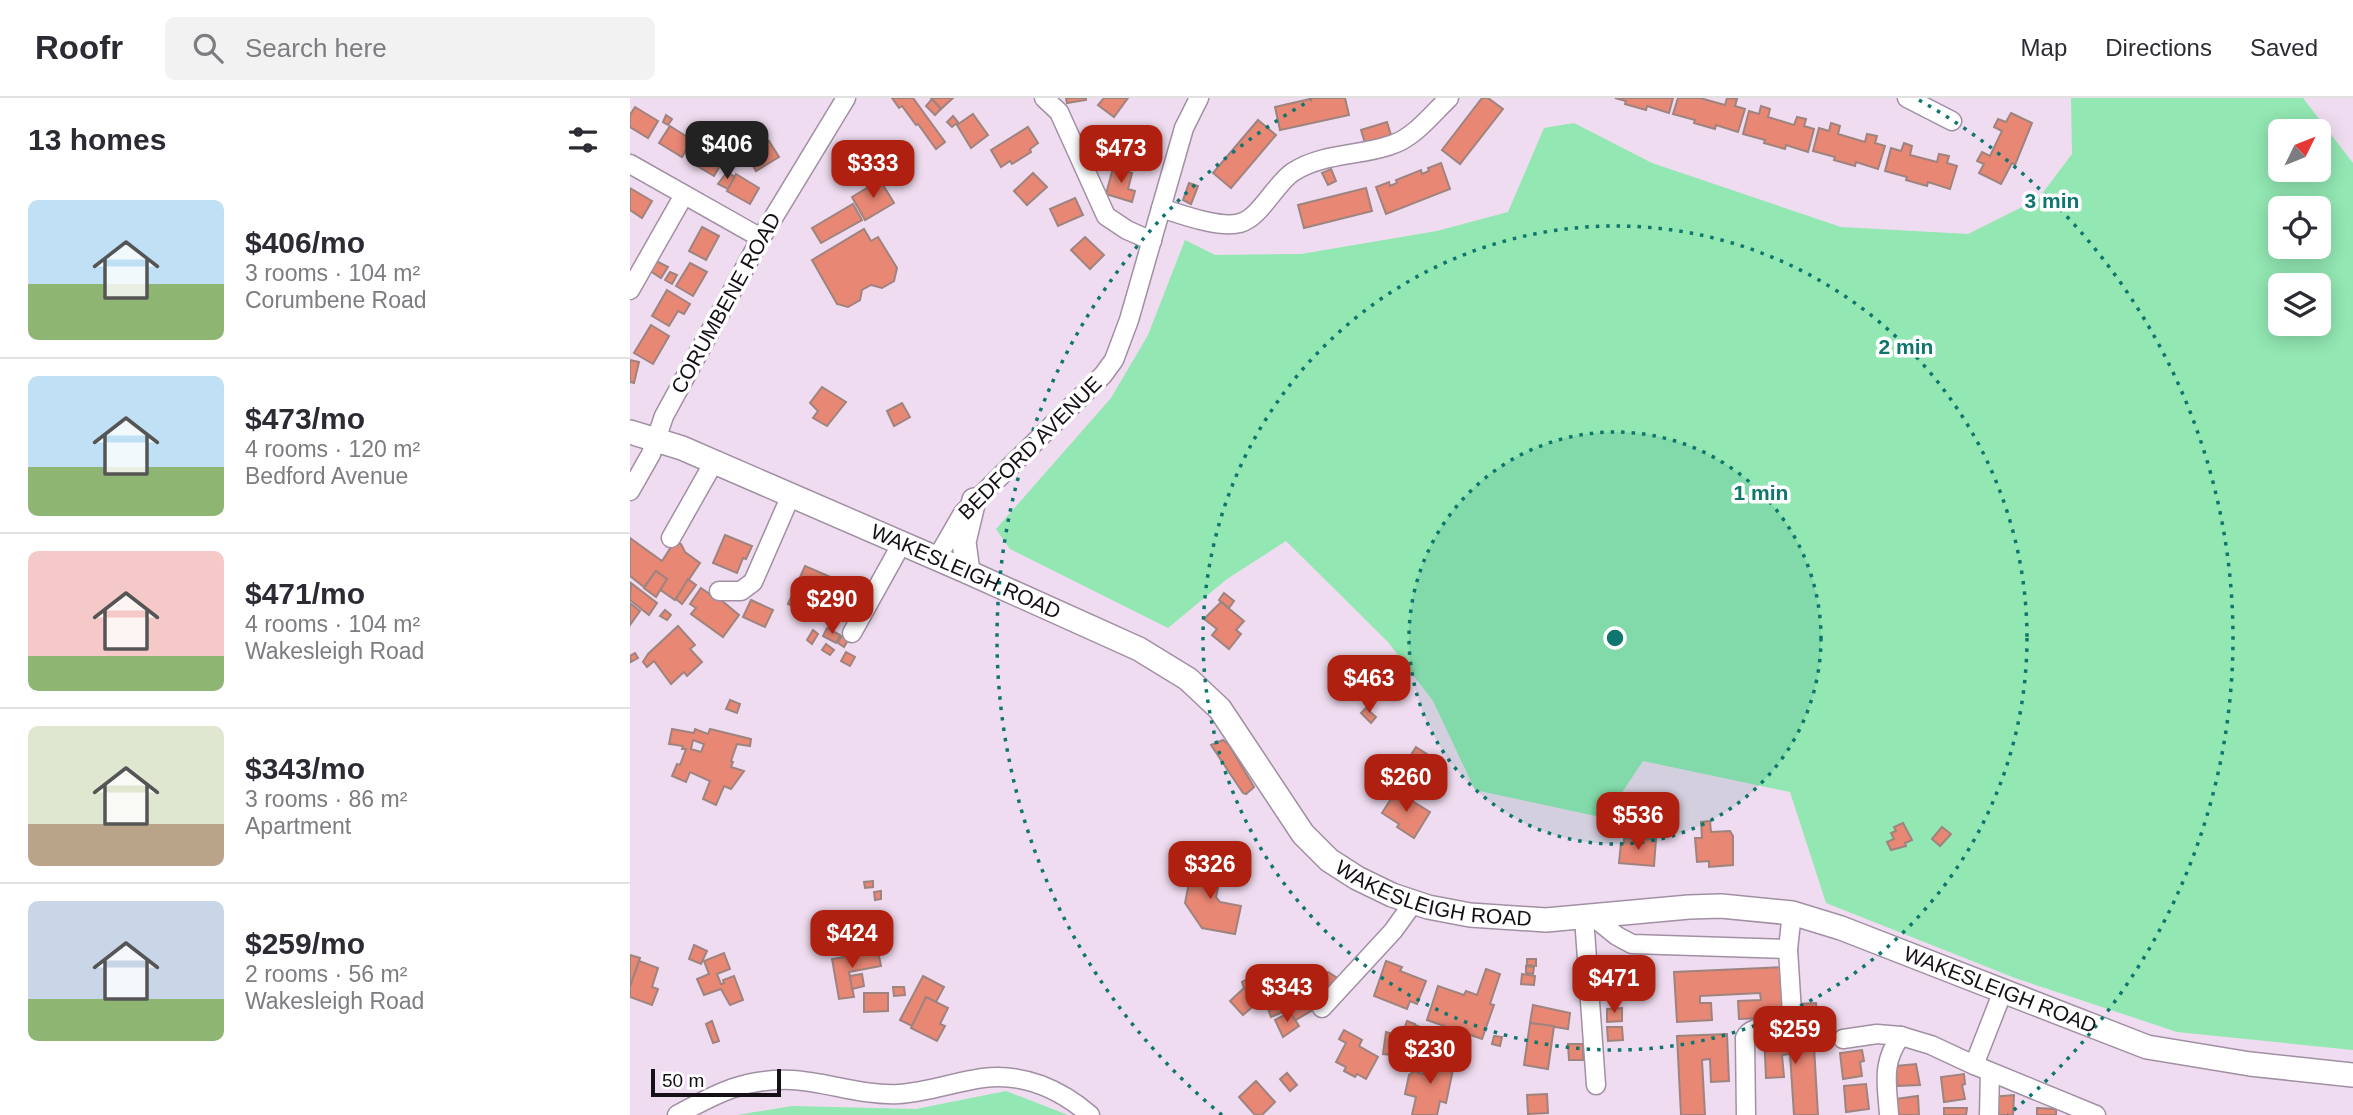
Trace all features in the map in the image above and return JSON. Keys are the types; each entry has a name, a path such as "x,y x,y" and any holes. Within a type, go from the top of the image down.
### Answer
{"main road":[{"name":"WAKESLEIGH ROAD","path":"630,432 656,439 714,462 1139,649 1188,680 1220,709 1303,834 1329,860 1357,878 1414,902 1470,915 1546,920 1689,907 1755,908 1792,913 1841,928 2147,1047 2250,1064 2353,1075"},
{"path":"968,572 964,542 974,500"}],"street":[{"name":"CORUMBENE ROAD","path":"630,491 645,466 664,416 761,238 846,98"},
{"path":"1044,98 1059,112 1107,216 1127,230 1152,242"},
{"name":"BEDFORD AVENUE","path":"937,558 953,528 974,500 1103,375 1114,360 1129,320 1184,128 1199,98"},
{"path":"1161,208 1225,224 1240,223 1253,215 1294,171 1311,163 1393,145 1410,136 1449,98"},
{"path":"1907,98 1952,121"},
{"path":"630,164 761,238"},
{"path":"630,290 684,195"},
{"path":"671,538 714,462"},
{"path":"719,591 741,591 752,582 791,495"},
{"path":"852,633 902,543"},
{"path":"1322,1008 1393,931 1414,902"},
{"path":"1746,1115 1745,1038 1755,1030 1786,1025 1791,1020 1788,949 1792,913"},
{"path":"1588,916 1632,944 1788,949"},
{"path":"1588,916 1596,1086"},
{"path":"1989,1115 1982,1068 2003,991"},
{"path":"1843,1039 1877,1034 1901,1036 1931,1045 2087,1113"},
{"path":"1889,1115 1887,1062 1890,1050 1901,1036"},
{"path":"677,1115 720,1091 754,1082 793,1080 862,1093 897,1094 933,1090 983,1078 1012,1077 1047,1086 1076,1102 1090,1115"}],"green space":[{"path":"2071,98 2303,98 2319,119 2268,119 2268,182 2331,182 2331,134 2353,163 2353,1050 2177,1032 2015,978 1826,903 1790,792 1643,761 1605,818 1475,790 1433,701 1388,642 1286,541 1227,579 1168,628 1010,549 996,529 1111,398 1148,335 1185,240 1215,255 1301,254 1437,231 1508,212 1544,128 1574,123 1652,163 1841,227 1968,234 2038,199 2072,154"},
{"path":"1006,1091 1068,1115 737,1115 792,1106 916,1109"}],"building":[{"path":"892,98 913,98 945,142 936,149 918,124 916,125 902,106 899,108"},
{"path":"931,98 953,98 941,109"},
{"path":"1066,98 1086,98 1086,100 1067,103"},
{"path":"1104,98 1128,98 1114,117 1098,105"},
{"path":"1314,98 1345,98 1349,115 1280,130 1275,107"},
{"path":"1482,98 1488,98 1503,109 1460,164 1442,150"},
{"path":"1615,98 1673,98 1669,113 1647,106 1646,110"},
{"path":"1678,98 1700,98 1725,105 1727,98 1737,99 1735,106 1745,109 1738,132 1716,125 1715,129 1673,114"},
{"path":"932,99 941,109 935,115 926,106"},
{"path":"1761,106 1770,109 1768,117 1794,125 1797,117 1806,119 1804,126 1814,129 1808,152 1786,145 1785,149 1743,134 1749,111 1759,114"},
{"path":"635,107 658,121 648,138 630,127 630,115"},
{"path":"2011,113 2032,123 2015,165 2012,163 2001,184 1979,173 1984,164 1977,161 1982,152 1990,156 2002,131 1994,127 1998,119 2006,122"},
{"path":"973,114 988,135 971,148 957,125"},
{"path":"666,115 672,119 668,125 663,122"},
{"path":"953,116 958,122 952,127 947,122"},
{"path":"1258,120 1276,135 1231,188 1213,173"},
{"path":"1387,122 1391,135 1365,143 1361,130"},
{"path":"1831,123 1840,126 1838,134 1865,142 1867,134 1877,136 1875,143 1885,146 1878,169 1856,162 1855,166 1813,151 1819,128 1829,131"},
{"path":"670,126 692,140 682,157 659,143"},
{"path":"1130,126 1138,144 1099,162 1091,145"},
{"path":"1028,127 1038,143 1030,149 1031,152 1012,164 1010,161 1001,167 991,150"},
{"path":"765,137 768,141 759,146 757,142"},
{"path":"769,141 779,157 756,171 746,154"},
{"path":"1904,143 1912,146 1910,155 1937,162 1939,154 1949,156 1947,163 1957,166 1950,189 1928,182 1927,186 1885,171 1891,148 1901,151"},
{"path":"702,146 724,159 714,176 692,163"},
{"path":"727,146 736,147 734,154 726,153"},
{"path":"854,155 865,164 861,168 851,160"},
{"path":"845,163 855,172 851,177 841,168"},
{"path":"1441,163 1450,189 1386,214 1376,187 1389,182 1390,186 1397,183 1396,180 1421,170 1422,174 1429,171 1428,168"},
{"path":"1113,168 1132,173 1128,189 1135,191 1132,202 1106,194"},
{"path":"1331,169 1336,181 1328,185 1322,173"},
{"path":"727,172 735,177 728,189 718,184"},
{"path":"1033,173 1047,187 1027,205 1014,191"},
{"path":"736,174 759,188 750,204 727,191"},
{"path":"880,180 894,203 865,220 852,197"},
{"path":"1189,183 1198,186 1191,204 1183,200"},
{"path":"630,188 652,201 642,218 630,210"},
{"path":"1366,188 1372,211 1304,228 1298,205"},
{"path":"1075,198 1083,215 1058,226 1050,209"},
{"path":"853,204 862,220 821,243 812,228"},
{"path":"702,227 719,236 706,260 689,251"},
{"path":"864,229 871,241 878,237 897,268 894,281 882,288 871,285 862,290 860,300 848,307 837,304 812,260"},
{"path":"1085,237 1104,255 1090,269 1071,250"},
{"path":"656,261 668,267 661,278 650,271"},
{"path":"690,263 707,272 693,296 676,286"},
{"path":"670,272 677,275 672,284 665,280"},
{"path":"667,290 690,304 684,314 678,311 669,326 652,316"},
{"path":"651,325 669,336 653,364 634,353"},
{"path":"630,360 639,362 634,383 630,382"},
{"path":"822,387 846,402 827,426 813,418 818,411 810,403"},
{"path":"902,403 910,417 894,426 887,411"},
{"path":"725,535 752,546 737,573 713,563"},
{"path":"630,538 662,561 676,542 700,563 675,600 659,589 667,579 656,571 644,587 630,576"},
{"path":"805,566 842,582 836,596 839,598 843,590 860,598 853,613 847,610 836,626 788,604"},
{"path":"656,571 667,579 656,597 644,588"},
{"path":"688,579 696,585 682,604 676,599"},
{"path":"631,583 657,603 649,615 630,600"},
{"path":"701,588 714,597 715,595 739,615 723,637 691,614 696,608 690,604"},
{"path":"1224,593 1234,601 1229,608 1219,600"},
{"path":"751,600 773,610 765,627 743,617"},
{"path":"1221,602 1244,621 1236,630 1241,634 1229,649 1212,635 1217,629 1204,619"},
{"path":"630,603 640,611 630,625"},
{"path":"665,610 671,615 667,620 660,616"},
{"path":"678,626 695,645 690,649 702,662 687,676 684,672 671,684 654,661 647,667 643,662"},
{"path":"827,628 840,635 836,643 823,636"},
{"path":"813,630 818,634 812,644 807,640"},
{"path":"841,636 848,640 844,647 838,643"},
{"path":"826,644 834,650 830,655 822,650"},
{"path":"846,652 855,657 850,666 841,661"},
{"path":"635,653 638,658 631,662 630,656"},
{"path":"1378,667 1384,676 1377,680 1371,670"},
{"path":"730,700 740,704 737,713 726,709"},
{"path":"1366,708 1376,717 1371,723 1361,713"},
{"path":"672,729 694,733 695,729 708,734 710,729 751,739 750,746 737,744 731,767 744,771 731,789 724,786 716,805 703,799 710,781 690,772 686,782 672,776 686,749 669,744","holes":["693,740 704,744 701,752 691,749"]},
{"path":"1223,740 1229,745 1254,787 1246,794 1211,745"},
{"path":"1416,747 1430,756 1415,779 1402,770"},
{"path":"1396,791 1430,812 1414,838 1382,813"},
{"path":"1710,821 1711,832 1730,831 1733,836 1733,865 1709,867 1709,861 1697,862 1695,838 1702,838 1701,822"},
{"path":"1903,823 1912,840 1905,843 1906,846 1891,850 1887,842 1894,839 1891,833 1896,831 1894,827"},
{"path":"1942,827 1951,834 1940,846 1932,839"},
{"path":"1627,838 1656,839 1654,866 1619,863 1621,843"},
{"path":"1193,863 1222,869 1216,897 1220,902 1241,906 1235,934 1202,928 1185,903"},
{"path":"873,881 873,887 865,888 864,882"},
{"path":"881,891 881,899 875,900 874,892"},
{"path":"694,945 707,951 701,964 689,959"},
{"path":"878,951 881,966 849,972 854,997 839,999 832,959"},
{"path":"724,953 730,969 717,974 721,984 724,983 723,980 734,976 743,1000 730,1005 721,989 704,995 697,979 709,974 704,961"},
{"path":"630,955 640,958 630,987"},
{"path":"1527,959 1536,959 1536,966 1527,965"},
{"path":"639,961 658,968 652,987 658,989 652,1005 630,997 630,987"},
{"path":"1386,961 1402,967 1400,971 1426,981 1417,1004 1410,1001 1407,1009 1374,996"},
{"path":"1526,966 1534,967 1533,974 1526,973"},
{"path":"1784,967 1787,1017 1739,1019 1738,1001 1761,1000 1760,993 1700,996 1700,1003 1711,1003 1712,1020 1677,1022 1674,972"},
{"path":"1486,969 1500,974 1490,1004 1494,1005 1482,1039 1427,1020 1438,986 1464,995 1466,991 1477,995"},
{"path":"1284,970 1291,987 1279,997 1285,1011 1271,1017 1258,981"},
{"path":"1305,971 1312,987 1304,996 1311,1011 1294,1021 1287,1004 1294,1000 1289,988 1298,984 1295,976"},
{"path":"1328,972 1339,979 1310,1010 1306,1000 1325,980 1323,978"},
{"path":"862,974 864,986 852,989 850,976"},
{"path":"1522,974 1535,976 1534,985 1521,984"},
{"path":"1255,975 1262,991 1251,996 1242,982"},
{"path":"923,976 944,987 936,1002 926,997 912,1026 900,1020"},
{"path":"893,987 904,987 905,995 894,996"},
{"path":"1244,988 1257,1003 1243,1015 1230,1001"},
{"path":"864,993 888,993 888,1011 864,1012"},
{"path":"926,997 948,1008 940,1024 945,1026 937,1041 911,1028"},
{"path":"1816,1003 1818,1025 1800,1027 1798,1004"},
{"path":"1533,1005 1570,1013 1568,1029 1530,1023"},
{"path":"1622,1008 1622,1021 1607,1022 1607,1009"},
{"path":"1290,1012 1299,1026 1283,1037 1275,1020"},
{"path":"712,1021 719,1041 713,1043 706,1024"},
{"path":"1407,1021 1415,1024 1408,1040 1401,1037"},
{"path":"1530,1023 1554,1026 1548,1069 1524,1065"},
{"path":"1415,1025 1428,1030 1425,1042 1410,1040"},
{"path":"1607,1027 1622,1027 1623,1040 1608,1041"},
{"path":"1813,1029 1818,1115 1794,1115 1790,1054 1782,1055 1784,1077 1766,1078 1764,1032"},
{"path":"1344,1030 1362,1040 1359,1046 1378,1057 1366,1079 1344,1071 1346,1067 1336,1062 1346,1043 1339,1039"},
{"path":"1386,1032 1401,1037 1399,1056 1407,1057 1407,1064 1391,1063 1392,1055 1383,1054"},
{"path":"1727,1034 1729,1081 1711,1082 1710,1059 1702,1060 1705,1115 1681,1115 1677,1036"},
{"path":"1494,1036 1502,1037 1500,1046 1492,1044"},
{"path":"1400,1040 1410,1041 1409,1045 1417,1046 1416,1057 1399,1056"},
{"path":"1568,1044 1583,1044 1583,1060 1569,1060"},
{"path":"1862,1050 1862,1076 1843,1079 1840,1053"},
{"path":"1432,1055 1454,1065 1446,1103 1440,1101 1437,1115 1412,1115 1416,1097 1405,1094 1409,1075 1414,1071 1423,1074 1427,1059 1431,1060"},
{"path":"1916,1064 1920,1085 1897,1086 1896,1066"},
{"path":"1287,1073 1297,1085 1290,1091 1280,1079"},
{"path":"1964,1074 1965,1084 1962,1085 1965,1099 1944,1102 1941,1077"},
{"path":"1256,1081 1275,1102 1262,1115 1255,1115 1239,1097"},
{"path":"1866,1084 1869,1109 1846,1112 1844,1086"},
{"path":"1547,1094 1548,1113 1528,1114 1527,1095"},
{"path":"2014,1095 2013,1115 1992,1115 1991,1097"},
{"path":"1918,1096 1919,1115 1899,1115 1895,1099"},
{"path":"1944,1108 1967,1108 1966,1115 1944,1115"},
{"path":"2037,1108 2056,1109 2056,1115 2037,1115"}]}
